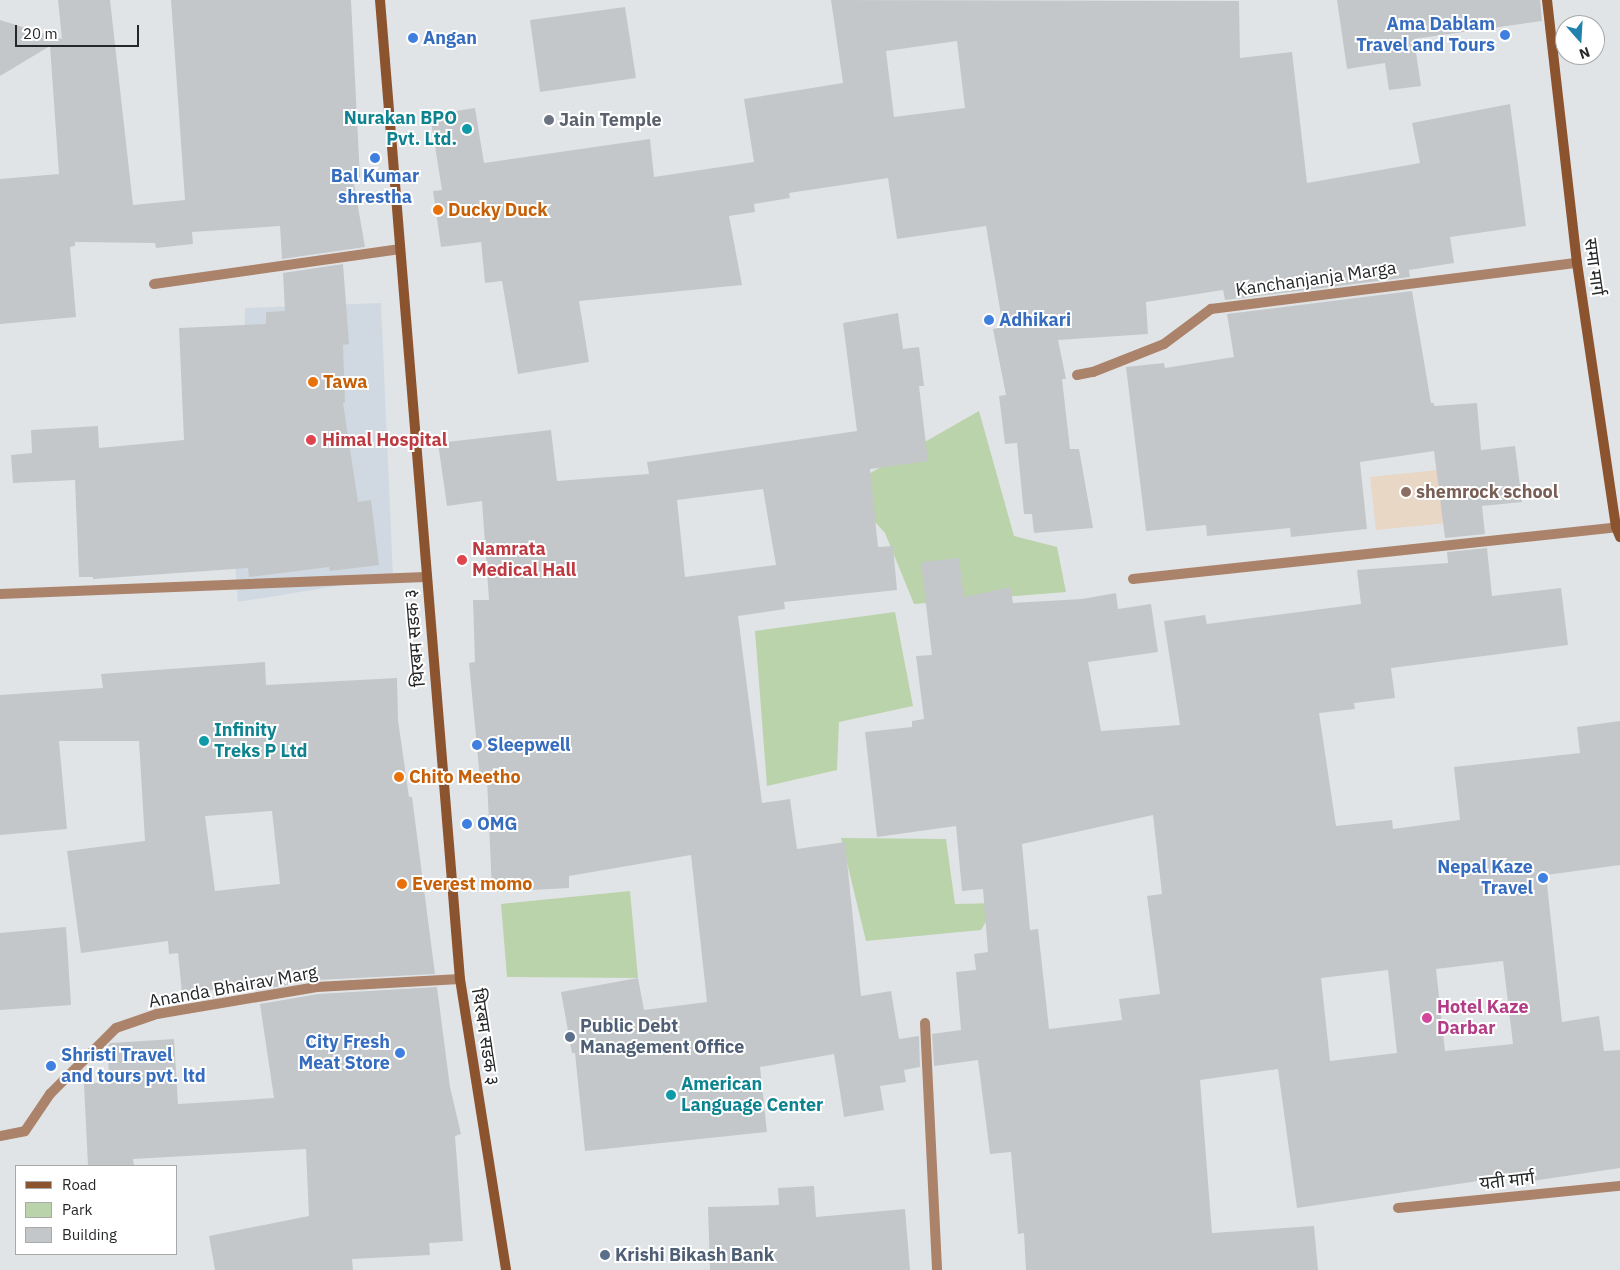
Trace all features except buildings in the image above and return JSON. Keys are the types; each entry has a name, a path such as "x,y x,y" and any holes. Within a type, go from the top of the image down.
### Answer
{"main road":[{"name":"थिरबम सडक ३","path":"380,0 460,978 506,1270"},
{"name":"समा मार्ग","path":"1547,0 1577,263 1618,532"}],"street":[{"path":"154,284 399,249"},
{"name":"Kanchanjanja Marga","path":"1076,375 1094,372 1164,344 1211,309 1577,263"},
{"path":"1133,579 1618,532"},
{"path":"0,594 426,577"},
{"name":"Ananda Bhairav Marg","path":"0,1136 25,1130 50,1094 116,1028 157,1014 317,987 460,978"},
{"path":"925,1022 937,1270"},
{"name":"यती मार्ग","path":"1398,1208 1620,1186"}],"shaded area":[{"name":"Himal Hospital","path":"381,303 393,577 238,602 226,457 242,422 245,308"},
{"name":"shemrock school","path":"1437,470 1478,520 1376,530 1370,477"}],"green space":[{"path":"979,411 1014,536 1057,547 1066,592 914,604 885,533 844,488"},
{"path":"895,612 913,706 839,722 837,770 767,786 755,631"},
{"path":"841,838 946,839 955,904 997,903 981,930 866,941"},
{"path":"630,891 638,978 507,977 501,904"}],"place":[{"name":"Ama Dablam Travel and Tours","path":"1505,35"},
{"name":"Angan","path":"413,38"},
{"name":"Jain Temple","path":"549,120"},
{"name":"Nurakan BPO Pvt. Ltd.","path":"467,129"},
{"name":"Bal Kumar shrestha","path":"375,158"},
{"name":"Ducky Duck","path":"438,210"},
{"name":"Adhikari","path":"989,320"},
{"name":"Tawa","path":"313,382"},
{"name":"Himal Hospital","path":"311,440"},
{"name":"shemrock school","path":"1406,492"},
{"name":"Namrata Medical Hall","path":"462,560"},
{"name":"Infinity Treks P Ltd","path":"204,741"},
{"name":"Sleepwell","path":"477,745"},
{"name":"Chito Meetho","path":"399,777"},
{"name":"OMG","path":"467,824"},
{"name":"Nepal Kaze Travel","path":"1543,878"},
{"name":"Everest momo","path":"402,884"},
{"name":"Hotel Kaze Darbar","path":"1427,1018"},
{"name":"Public Debt Management Office","path":"570,1037"},
{"name":"City Fresh Meat Store","path":"400,1053"},
{"name":"Shristi Travel and tours pvt. ltd","path":"51,1066"},
{"name":"American Language Center","path":"671,1095"},
{"name":"Krishi Bikash Bank","path":"605,1255"}]}
